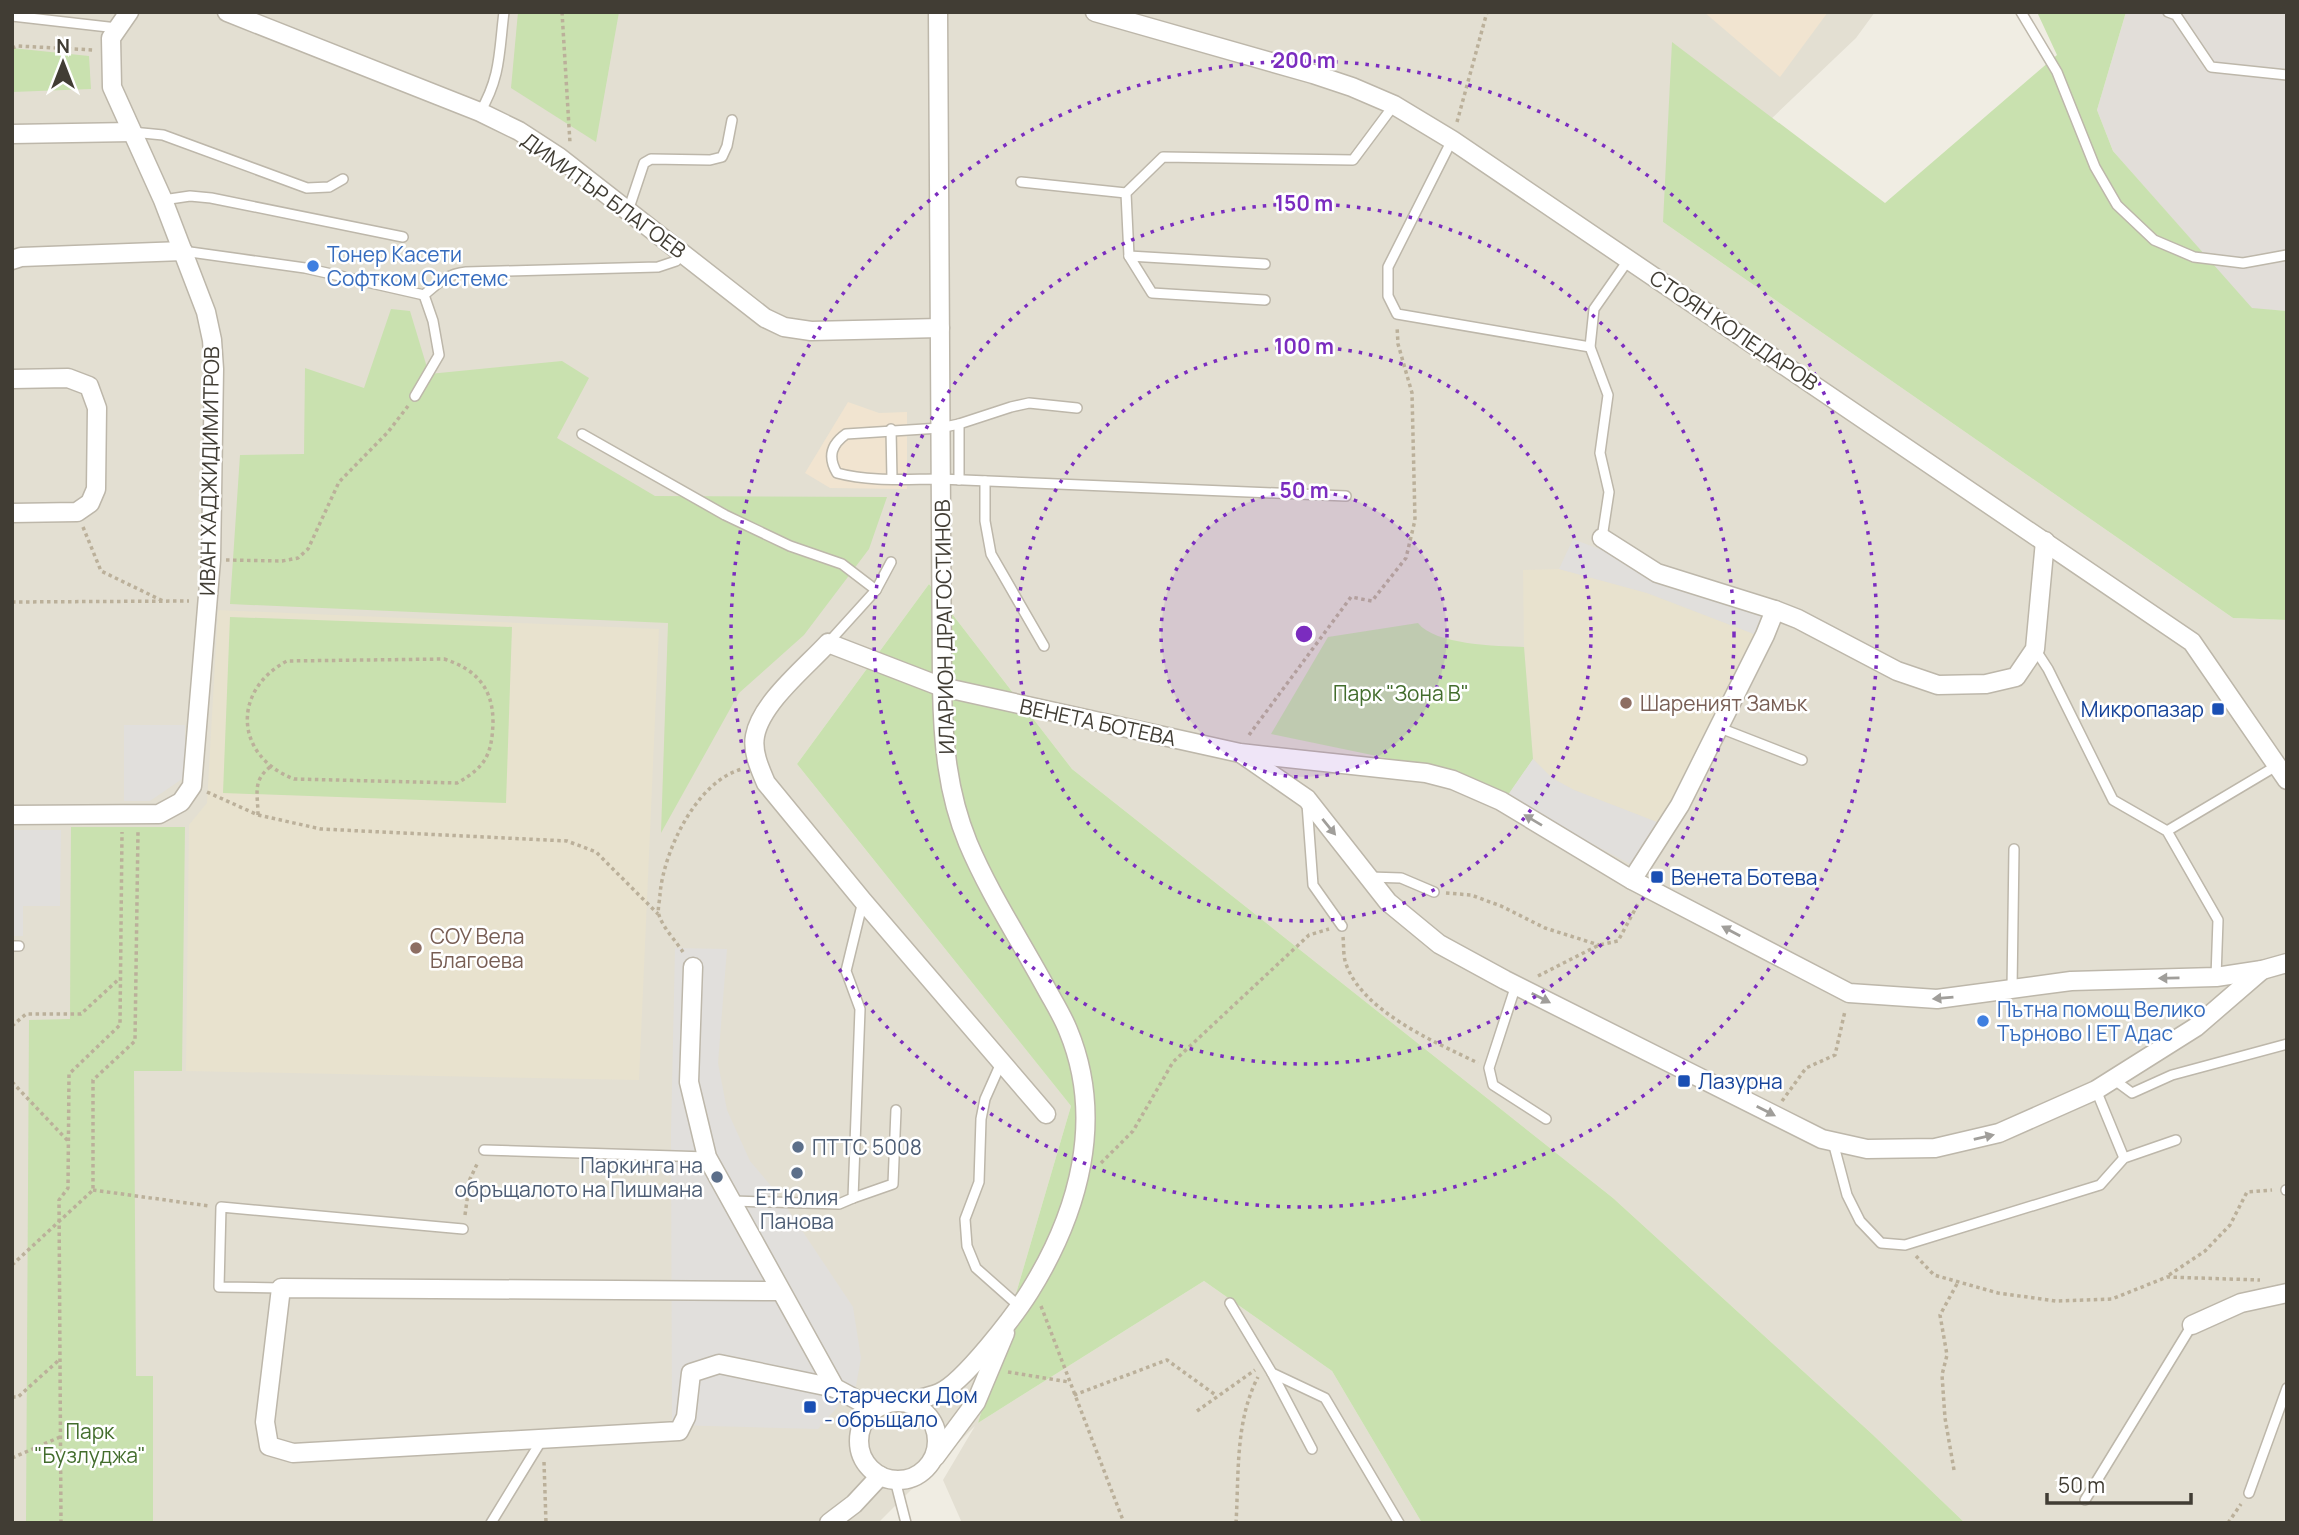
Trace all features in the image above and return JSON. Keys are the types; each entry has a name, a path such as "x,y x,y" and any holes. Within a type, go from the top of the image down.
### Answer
{"street":[{"name":"ИВАН ХАДЖИДИМИТРОВ","path":"129,12 111,38 112,86 163,200 206,312 212,340 214,369 211,560 192,786"},
{"name":"ДИМИТЪР БЛАГОЕВ","path":"227,12 480,112 519,131 569,164 765,318 784,327 811,331 940,328"},
{"name":"ИЛАРИОН ДРАГОСТИНОВ","path":"933,1460 976,1402 1015,1313 1058,1242 1077,1185 1085,1149 1086,1106 1084,1081 1067,1027 968,842 954,801 945,755 942,687 937,12"},
{"name":"СТОЯН КОЛЕДАРОВ","path":"1095,12 1352,87 1394,105 1452,140 1630,258 2192,642 2283,772"},
{"path":"12,134 132,132"},
{"path":"12,260 21,257 183,251"},
{"path":"12,379 68,378 89,386 97,408 96,489 90,503 77,512 12,513"},
{"path":"1602,538 1657,573 1775,610 1897,671 1937,685 1986,684 2016,677 2035,649 2045,541"},
{"path":"1639,884 1720,728 1775,610"},
{"path":"828,643 776,698 762,718 755,736 758,765 766,783 863,901 1046,1114"},
{"name":"ВЕНЕТА БОТЕВА","path":"828,643 942,687 1240,753 1416,772 1453,780 1501,801 1639,884 1849,993 1937,999 2071,981 2216,977 2262,971 2287,963"},
{"path":"1240,753 1307,799 1388,902 1439,944 1772,1114 1833,1142 1867,1149 1935,1148 1999,1133 2096,1090 2196,1027 2262,971"},
{"path":"12,815 159,814 181,802 192,786"},
{"path":"693,967 689,1082 707,1157 835,1388"},
{"path":"780,1291 281,1288 265,1422 269,1446 293,1453 679,1431 686,1418 691,1373 719,1364 835,1388 874,1409"},
{"path":"2192,1325 2241,1303 2287,1293"},
{"name":"ИЛАРИОН ДРАГОСТИНОВ","path":"908,1402 939,1393 949,1387 1015,1313"},
{"path":"829,1523 888,1478 917,1476 933,1460 938,1437 935,1425 929,1415 908,1402 896,1401 874,1409 862,1425 859,1444 865,1463 888,1478"}],"lane":[{"path":"480,112 492,92 497,74 504,12"},
{"path":"2021,12 2057,72 2095,167 2117,205 2154,240 2194,257 2243,263 2287,255"},
{"path":"2168,12 2176,15 2211,67 2287,75"},
{"path":"12,16 117,28"},
{"path":"1265,300 1152,293 1129,256 1126,193 1163,157 1353,160 1394,105"},
{"path":"628,211 644,163 651,159 709,160 722,157 732,120"},
{"path":"132,132 163,135 307,188 329,187 343,178"},
{"path":"1452,140 1388,267 1388,296 1397,314 1590,347"},
{"path":"1021,182 1126,193"},
{"path":"163,200 190,196 211,198 403,237"},
{"path":"183,251 304,268 424,295"},
{"path":"424,295 442,279 453,274 658,267 676,261 684,253"},
{"path":"1129,256 1265,264"},
{"path":"1602,538 1609,492 1600,453 1608,395 1590,347 1594,310 1630,258"},
{"path":"415,396 439,355 433,321 424,295"},
{"path":"1077,408 1030,404 940,428 891,429 846,434 832,449 831,458 836,473 849,476 1346,496"},
{"path":"959,424 959,480"},
{"path":"891,429 892,479"},
{"path":"582,434 725,515 790,546 842,564 876,590"},
{"path":"985,481 985,521 991,554 1044,646"},
{"path":"828,643 876,590 891,562"},
{"path":"2035,649 2048,668 2113,800 2167,831 2218,919 2216,977"},
{"path":"1720,728 1802,760"},
{"path":"2167,831 2283,772"},
{"path":"1307,799 1313,886 1342,926"},
{"path":"2012,989 2014,849"},
{"path":"1370,877 1401,878 1434,892"},
{"path":"853,1198 860,1009 846,971 863,901"},
{"path":"1516,985 1489,1068 1493,1086 1546,1119"},
{"path":"2113,1079 2132,1093 2172,1075 2287,1044"},
{"path":"1002,1063 985,1098 981,1119 979,1182 965,1219 967,1246 976,1268 1015,1313"},
{"path":"2096,1090 2124,1158"},
{"path":"731,1201 839,1204 893,1184 896,1110"},
{"path":"1833,1142 1847,1195 1860,1221 1881,1243 1905,1245 2100,1185 2124,1158 2176,1140"},
{"path":"484,1150 707,1157"},
{"path":"281,1288 219,1287 221,1207 463,1228"},
{"path":"1230,1303 1272,1373 1312,1449"},
{"path":"2085,1500 2192,1325"},
{"path":"1272,1373 1325,1398 1399,1523"},
{"path":"2249,1493 2287,1388"},
{"path":"491,1523 543,1438"},
{"path":"888,1478 906,1523"}],"path":[{"path":"562,12 569,164"},
{"path":"1452,140 1487,12"},
{"path":"12,48 18,46 110,50"},
{"path":"1240,753 1253,729 1351,597 1372,601 1406,558 1415,520 1412,393 1398,344 1397,314"},
{"path":"211,560 282,561 298,558 308,549 339,482 388,432 415,396"},
{"path":"77,512 101,571 166,602"},
{"path":"12,602 207,601"},
{"path":"444,659 463,667 476,677 493,704 492,746 477,769 457,783 316,781 294,779 270,767 255,749 248,726 250,700 257,684 272,669 287,661 444,659"},
{"path":"658,914 661,877 677,831 705,794 728,773 758,765"},
{"path":"258,815 257,783 260,775 270,767"},
{"path":"192,786 258,815 321,829 567,841 596,852 658,914 693,967"},
{"path":"61,1523 59,1200 68,1188 69,1074 120,1025 120,978 130,816"},
{"path":"12,1265 93,1190 93,1080 135,1041 130,816"},
{"path":"1516,985 1556,969 1599,945 1618,941 1639,884"},
{"path":"1434,892 1471,895 1545,928 1599,945"},
{"path":"1077,1185 1133,1131 1173,1062 1309,935 1342,926 1346,963 1356,984 1379,1006 1424,1037 1489,1068"},
{"path":"12,1026 26,1014 82,1014 120,978"},
{"path":"1772,1114 1806,1068 1835,1055 1849,993"},
{"path":"12,1082 68,1141"},
{"path":"463,1228 470,1179 484,1150"},
{"path":"93,1190 221,1207"},
{"path":"1905,1245 1934,1275 1998,1293 2056,1301 2112,1299 2167,1277 2205,1251 2230,1225 2247,1192 2286,1190"},
{"path":"2167,1277 2268,1281"},
{"path":"1954,1470 1945,1418 1942,1375 1947,1355 1940,1315 1958,1282"},
{"path":"1033,1285 1124,1523"},
{"path":"12,1397 18,1397 60,1359"},
{"path":"1074,1395 1167,1360 1217,1396"},
{"path":"1197,1411 1266,1363"},
{"path":"1236,1523 1241,1423 1252,1389 1266,1363"},
{"path":"988,1373 1010,1372 1069,1382"},
{"path":"12,1458 60,1437"},
{"path":"543,1438 546,1523"},
{"path":"2228,1523 2249,1493"}],"shaded area":[{"path":"12,12 1875,12 1856,38 1663,222 2233,618 2287,620 2287,1523 1965,1523 1872,1434 1613,1198 1072,769 929,584 797,764 1071,1106 978,1423 1204,1281 1332,1371 1422,1523 962,1523 943,1480 975,1426 878,1523 12,1523"},
{"path":"1704,12 1828,12 1780,77"},
{"path":"2126,12 2287,12 2287,311 2252,309 2113,151 2097,110"},
{"path":"848,402 879,413 907,412 907,489 830,488 805,473"},
{"path":"1573,539 1763,612 1754,634 1647,593 1559,569"},
{"name":"Шареният Замък","path":"1559,569 1647,593 1754,634 1693,767 1662,824 1574,790 1552,778 1533,759 1524,647 1523,570"},
{"name":"СОУ Вела Благоева","path":"218,610 659,629 639,1080 186,1071 189,825 207,803"},
{"path":"124,725 185,725 185,777 150,801 124,801"},
{"path":"1533,759 1552,778 1574,790 1662,824 1632,865 1506,798"},
{"path":"12,830 61,830 60,906 23,906 23,936 12,936"},
{"name":"Паркинга на обръщалото на Пишмана","path":"675,948 727,949 718,1063 727,1110 750,1161 777,1193 853,1307 861,1358 856,1386 818,1429 672,1425 671,1132"}],"green space":[{"path":"518,12 619,12 596,142 511,88"},
{"path":"2037,12 2126,12 2097,110 2113,151 2252,308 2287,311 2287,620 2233,618 1663,222 1672,42 1885,203 2057,55"},
{"path":"12,48 89,56 91,89 12,92"},
{"path":"391,309 410,311 429,374 562,361 589,378 557,438 655,496 887,497 869,549 804,635 739,693 661,833 668,623 230,604 240,455 304,454 305,368 364,388"},
{"path":"929,584 1072,769 1613,1198 1872,1434 1965,1523 1422,1523 1332,1371 1204,1281 978,1423 1071,1106 797,764"},
{"path":"230,617 512,627 506,803 223,793"},
{"name":"Парк \"Зона В\"","path":"1418,623 1438,636 1452,640 1524,647 1533,759 1506,798 1449,771 1271,734 1328,637"},
{"name":"Парк \"Бузлуджа\"","path":"71,827 185,827 182,1071 134,1071 136,1376 153,1376 153,1523 26,1523 29,1020 70,1019"}],"place":[{"name":"Тонер Касети Софтком Системс","path":"313,266"},
{"name":"Шареният Замък","path":"1626,703"},
{"name":"Микропазар","path":"2218,709"},
{"name":"Венета Ботева","path":"1657,877"},
{"name":"СОУ Вела Благоева","path":"416,948"},
{"name":"Пътна помощ Велико Търново | ЕТ Адас","path":"1983,1021"},
{"name":"Лазурна","path":"1684,1081"},
{"name":"ПТТС 5008","path":"798,1147"},
{"name":"ЕТ Юлия Панова","path":"797,1173"},
{"name":"Паркинга на обръщалото на Пишмана","path":"717,1177"},
{"name":"Старчески Дом - обръщало","path":"810,1407"}]}
